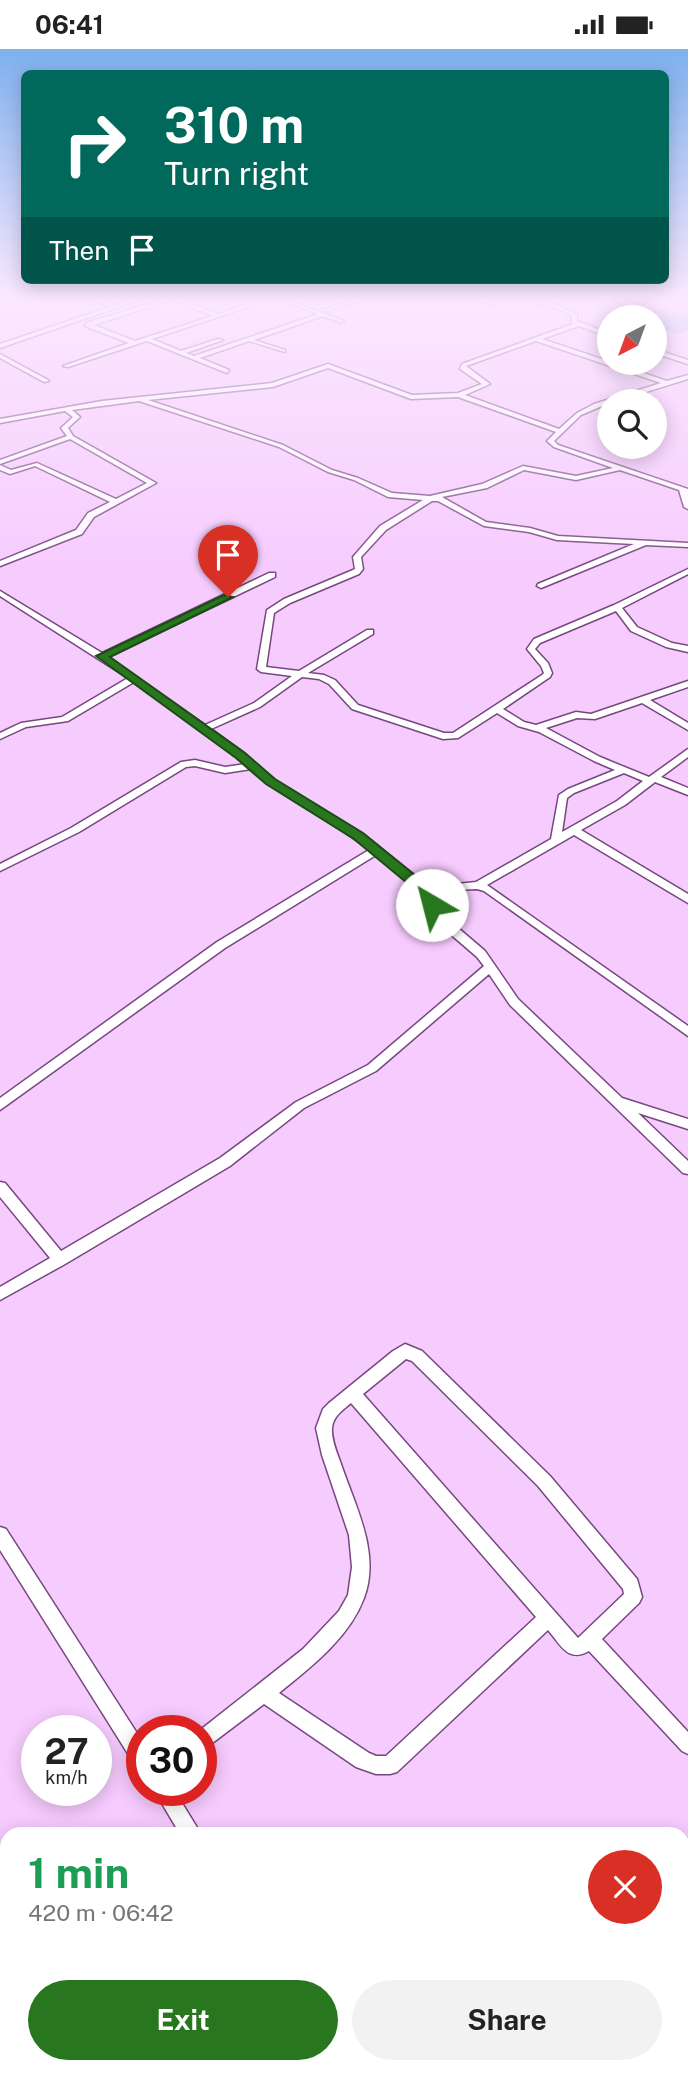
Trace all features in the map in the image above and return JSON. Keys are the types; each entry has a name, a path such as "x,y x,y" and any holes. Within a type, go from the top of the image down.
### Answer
{"street":[{"path":"0,421 66,409 201,392"},
{"path":"399,392 411,397 465,392"},
{"path":"640,392 596,405 579,414 550,441 552,445 686,489 688,507"},
{"path":"459,395 561,432"},
{"path":"137,399 281,446 335,473 391,495 433,497 484,486 523,468 576,478 620,468"},
{"path":"0,564 79,532 90,516 152,482 71,437 64,428 77,417 66,409"},
{"path":"0,464 71,437"},
{"path":"0,464 10,472 35,464 116,502"},
{"path":"433,497 488,525 530,530 557,538 688,545"},
{"path":"433,497 383,528 359,554 356,572 287,601 270,613 261,669 321,677 332,682 355,707 443,736 459,735 548,674 545,664 531,649 533,644 617,607 688,571"},
{"path":"541,586 648,541"},
{"path":"102,656 272,575"},
{"path":"0,593 134,678 270,781 337,821 412,880 427,887 478,885 488,889 688,1032"},
{"path":"617,607 634,629 669,645 688,649"},
{"path":"203,729 257,705 298,676 370,632"},
{"path":"0,736 24,725 65,719 134,678"},
{"path":"538,728 576,715 592,717 688,684"},
{"path":"644,700 688,727"},
{"path":"498,710 521,724 538,728 624,770 688,792"},
{"path":"478,885 575,831 653,780 688,752"},
{"path":"0,868 75,830 184,764 195,763 225,770 253,766"},
{"path":"556,842 562,797 624,770"},
{"path":"575,831 688,899"},
{"path":"0,1105 221,945 376,850"},
{"path":"427,887 438,917 481,954 514,1002 688,1168"},
{"path":"1,1292 243,1151 300,1105 372,1068 490,967"},
{"path":"618,1102 688,1124"},
{"path":"3,1196 60,1260"},
{"path":"217,1728 318,1647 355,1601 360,1570 358,1539 351,1508 324,1427 328,1414 352,1393 397,1356 410,1352 523,1459 634,1591 632,1600 590,1640 580,1648 574,1647 352,1393"},
{"path":"0,1535 126,1733"},
{"path":"262,1692 363,1760 376,1765 390,1765 548,1618"},
{"path":"590,1640 688,1745"},
{"path":"173,1806 187,1827"}],"route":[{"path":"228,597 102,656 241,755 270,781 337,821 412,880 427,887 432,905"}]}
